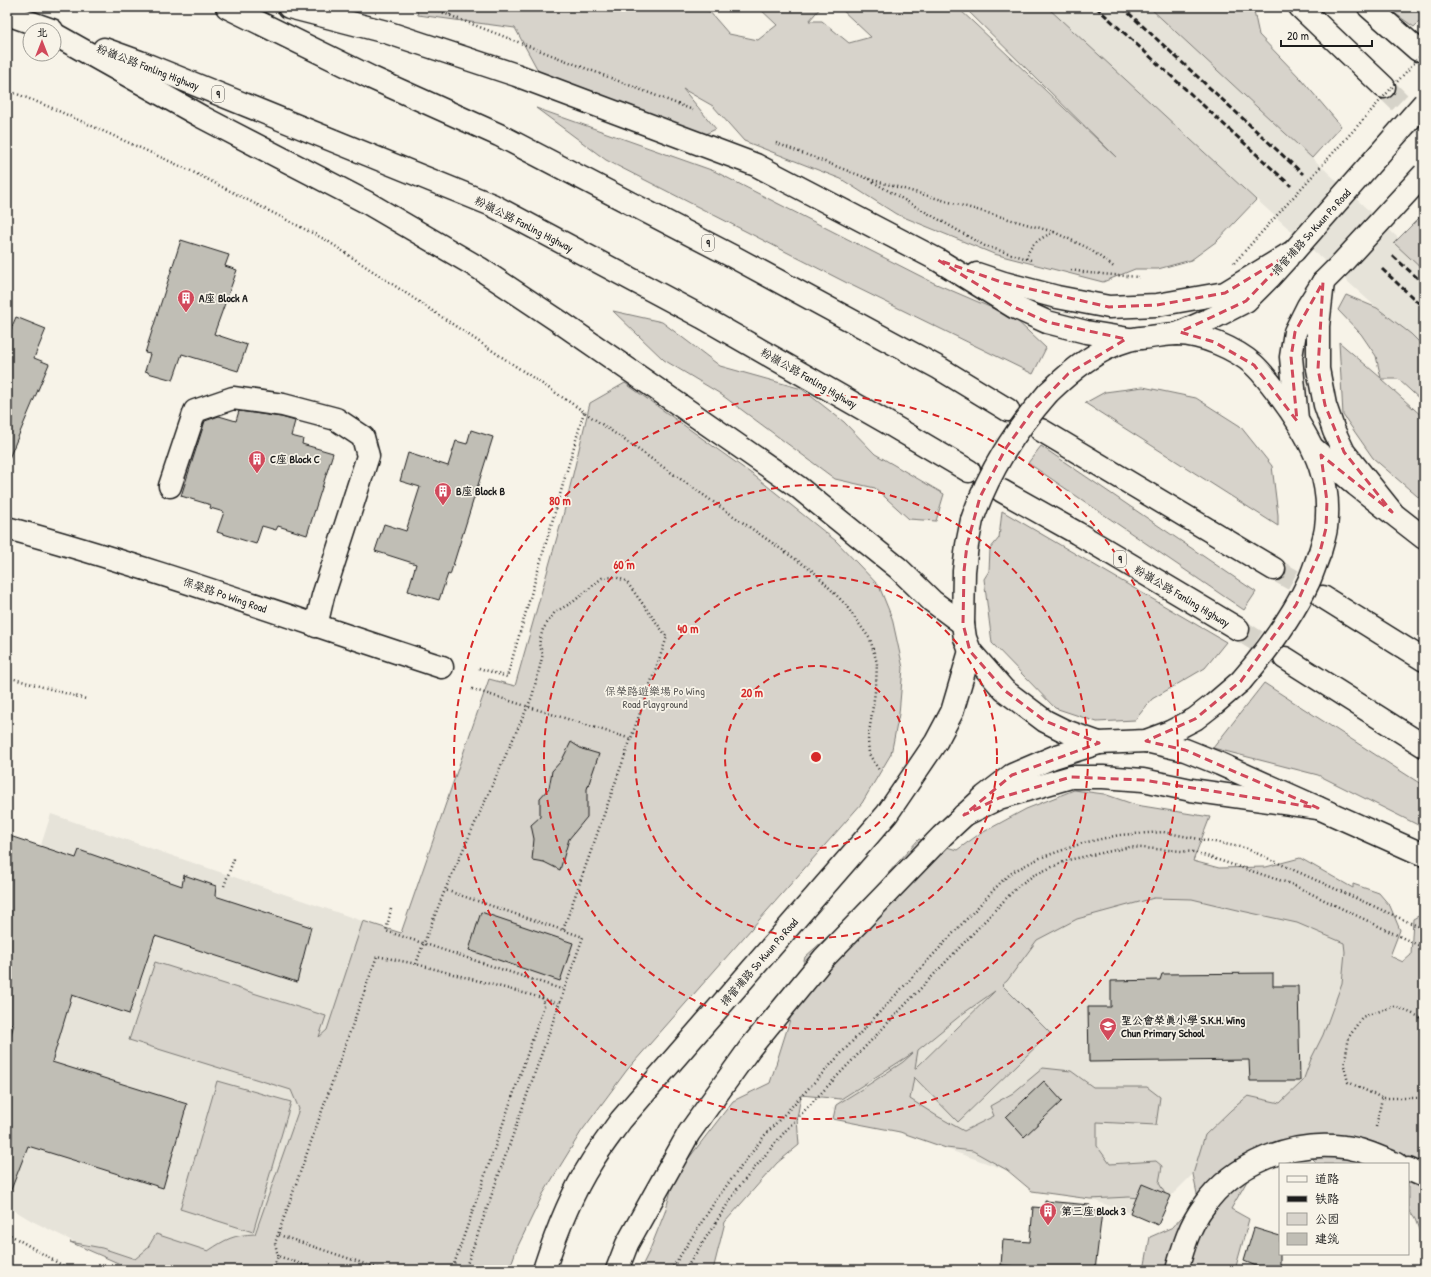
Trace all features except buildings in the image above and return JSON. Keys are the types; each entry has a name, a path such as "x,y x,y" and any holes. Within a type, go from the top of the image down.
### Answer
{"main road":[{"name":"9","path":"227,7 372,78 499,135 732,256 939,368 1008,410"},
{"path":"289,7 386,32 516,75 756,165 938,260 1014,307 1046,322 1086,332 1130,339 1177,334 1192,336 1214,342 1235,351 1254,365 1271,383 1314,449 1323,475 1327,502 1326,528 1320,552 1309,581 1280,632 1241,681 1195,718 1170,732 1146,741"},
{"path":"1300,7 1384,87"},
{"path":"1369,7 1421,51"},
{"name":"粉嶺公路 Fanling Highway","path":"7,14 28,22"},
{"name":"粉嶺公路 Fanling Highway","path":"62,35 140,62 492,206 702,317 969,471"},
{"path":"62,37 202,117 366,202 479,268 560,322 798,487 898,568 932,601 963,624"},
{"name":"掃管埔路 So Kwun Po Road","path":"1177,334 1246,301 1294,251 1424,103"},
{"path":"1297,421 1291,357 1295,332 1308,306 1323,282 1424,174"},
{"path":"938,260 1011,285 1057,297 1109,307 1158,305 1226,293 1294,251"},
{"path":"1323,282 1318,326 1318,370 1325,405 1334,431 1344,452 1392,512"},
{"path":"1099,743 1063,730 1045,720 1004,690 970,651 965,638 963,624 962,594 967,544 972,520 980,497 1003,453 1034,409 1048,392 1068,374 1086,360 1130,339"},
{"path":"170,486 195,411 233,398 283,405 336,419 363,437 368,456 323,596 316,626"},
{"path":"1041,430 1274,569"},
{"path":"1314,449 1356,485 1424,538"},
{"name":"粉嶺公路 Fanling Highway","path":"1002,491 1238,629"},
{"name":"保榮路 Po Wing Road","path":"7,528 60,542 442,667"},
{"path":"1323,597 1424,660"},
{"name":"掃管埔路 So Kwun Po Road","path":"544,1270 554,1238 571,1200 591,1163 621,1120 887,814 936,742 952,712 970,651"},
{"path":"1285,658 1424,746"},
{"path":"617,1270 627,1244 689,1133 750,1048 824,958 942,836 985,796 1012,775 1054,757 1099,743 1146,741 1192,753 1275,787 1318,808 1424,855"},
{"path":"964,815 998,798 1071,777 1103,777 1144,780 1192,790 1318,808"},
{"path":"1177,1270 1187,1237 1204,1205 1218,1189 1233,1176 1251,1165 1270,1156 1308,1146 1344,1147 1362,1151 1393,1163"},
{"path":"1409,1169 1424,1176"}],"path":[{"path":"428,7 693,110"},
{"path":"450,15 454,7"},
{"path":"1227,265 1234,263 1421,51"},
{"path":"7,90 52,108 190,170 326,240 584,412 814,572 844,603 870,639 877,663 876,685 868,740 869,754 879,770"},
{"path":"774,142 869,179 1054,232 1088,248 1115,268"},
{"path":"869,179 986,246 1032,260"},
{"path":"1026,259 1028,251 1037,241 1054,232"},
{"path":"1070,270 1144,277"},
{"path":"479,668 507,677 584,412"},
{"path":"416,964 445,890 532,698 543,654 540,644 543,629 555,612 573,602 602,578 614,577 626,581 667,637 563,930"},
{"path":"7,677 86,700"},
{"path":"472,689 631,739"},
{"path":"671,1270 718,1197 765,1135 1003,880 1014,871 1040,858 1083,843 1119,835 1163,832 1245,848 1424,929"},
{"path":"686,1270 738,1188 787,1129 1018,886 1034,874 1068,860 1130,847 1194,852 1291,884 1424,948"},
{"path":"224,886 235,856"},
{"path":"445,890 583,937 465,1270"},
{"path":"391,909 386,931 564,990"},
{"path":"273,1270 278,1256 275,1243 377,956 416,964 559,1004"},
{"path":"452,1270 544,1006 542,998"},
{"path":"1424,1019 1395,1006 1362,1017 1349,1036 1344,1066 1348,1082 1382,1098 1424,1098"},
{"path":"1377,1121 1382,1098"},
{"path":"7,1233 70,1270"},
{"path":"278,1235 383,1270"},
{"path":"278,1256 319,1270"}],"highlighted area":[{"path":"1294,251 1246,301 1180,332 1214,342 1254,365 1297,421 1291,357 1295,332 1323,282 1318,369 1325,405 1344,452 1392,512 1321,455 1327,502 1326,528 1320,552 1296,605 1241,681 1195,719 1146,741 1185,750 1318,808 1143,780 1071,777 999,798 964,815 1012,775 1099,743 1045,721 1004,690 970,651 963,624 964,571 967,545 980,497 1006,448 1034,409 1068,374 1126,339 1047,322 1014,307 938,260 1004,283 1109,307 1157,305 1225,293"}],"shaded area":[{"path":"1045,7 1150,7 1424,262 1424,353 1377,308 1116,73"},
{"path":"51,814 368,923 257,1270 134,1270 32,1221 7,1206 7,951"},
{"name":"聖公會榮真小學 S.K.H. Wing Chun Primary School","path":"1168,882 1357,941 1292,1124 1193,1174 1171,1196 1158,1225 1130,1213 832,1109 981,950"}],"green space":[{"path":"416,7 684,7 709,11 729,34 758,40 777,25 758,7 821,7 809,21 822,21 849,43 871,37 839,7 957,7 1116,157 964,7 1047,7 1256,200 1217,241 1191,260 1158,269 1135,269 1103,282 994,254 896,214 841,179 744,141 713,106 683,89 716,129 690,141 547,87 515,28 418,15"},
{"path":"1149,7 1253,7 1259,35 1301,79 1341,126 1312,158"},
{"path":"1386,7 1424,7 1424,17 1414,27"},
{"path":"536,108 714,171 934,283 1013,317 1046,348 1033,374 847,283 606,160"},
{"path":"1424,213 1424,271 1394,243"},
{"path":"1346,295 1377,308 1411,334 1424,347 1424,403 1398,379 1381,379 1424,418 1424,502 1373,458 1343,415 1339,342 1381,378 1376,356 1361,334 1338,310"},
{"path":"613,311 662,322 720,366 802,389 844,422 875,454 944,494 936,521 909,519 875,488 835,479 719,393 664,360"},
{"name":"保榮路遊樂場 Po Wing Road Playground","path":"625,383 756,477 836,541 879,586 892,618 903,668 899,714 891,754 862,803 627,1070 581,1132 543,1194 517,1248 509,1270 134,1270 70,1242 102,1248 135,1259 147,1249 156,1234 208,1251 230,1238 241,1235 255,1234 299,1109 291,1090 129,1040 155,962 326,1016 319,1037 327,1030 363,921 401,933 489,679 515,686 563,516 590,403"},
{"path":"1143,387 1196,398 1240,426 1272,466 1278,526 1085,403 1105,392"},
{"path":"1041,446 1256,592 1244,610 1028,463"},
{"path":"1002,511 1226,642 1205,668 1152,699 1135,720 1097,722 1055,708 992,643 984,579 989,571 990,549 999,538"},
{"path":"1264,683 1424,786 1424,828 1318,775 1213,748"},
{"path":"1074,790 1104,794 1136,805 1210,817 1193,861 1219,868 1266,867 1300,858 1353,888 1353,884 1379,893 1390,906 1400,930 1390,956 1403,962 1411,955 1413,919 1424,913 1424,1243 1415,1219 1409,1210 1409,1163 1317,1163 1303,1149 1275,1160 1247,1181 1231,1209 1249,1219 1235,1270 1144,1270 1150,1237 1173,1227 1198,1199 1193,1174 1205,1135 1248,1096 1280,1103 1303,1081 1311,1059 1323,1035 1342,983 1345,952 1344,943 1297,923 1192,899 1154,898 1077,919 1037,940 1007,981 1002,985 1050,1033 958,1122 914,1077 910,1099 964,1131 994,1116 990,1106 1013,1093 1043,1068 1071,1071 1093,1087 1147,1087 1160,1097 1156,1125 1097,1122 1097,1146 1110,1164 1156,1161 1162,1166 1159,1183 1169,1201 1129,1197 1090,1199 1032,1191 1007,1170 973,1151 946,1148 900,1132 833,1119 836,1105 903,1062 913,1053 841,1099 801,1095 797,1119 799,1145 777,1163 725,1222 713,1270 640,1270 665,1212 675,1176 733,1101 770,1083 789,1023 805,957 861,907 890,871 919,839 957,850 978,835 1026,809","holes":["995,991 915,1068 918,1050 961,1015"]},
{"path":"217,1081 291,1102 253,1232 180,1209"}],"tunnel":[{"path":"1384,87 1424,126"},
{"path":"1274,569 1321,596"},
{"path":"1238,629 1284,658"}],"railway":[{"path":"1096,7 1291,186"},
{"path":"1122,7 1303,174"},
{"path":"1393,256 1424,284"},
{"path":"1382,269 1424,308"}],"place":[{"name":"A座 Block A","path":"186,313"},
{"name":"C座 Block C","path":"257,474"},
{"name":"B座 Block B","path":"443,506"},
{"name":"聖公會榮真小學 S.K.H. Wing Chun Primary School","path":"1108,1041"},
{"name":"第三座 Block 3","path":"1048,1226"}]}
